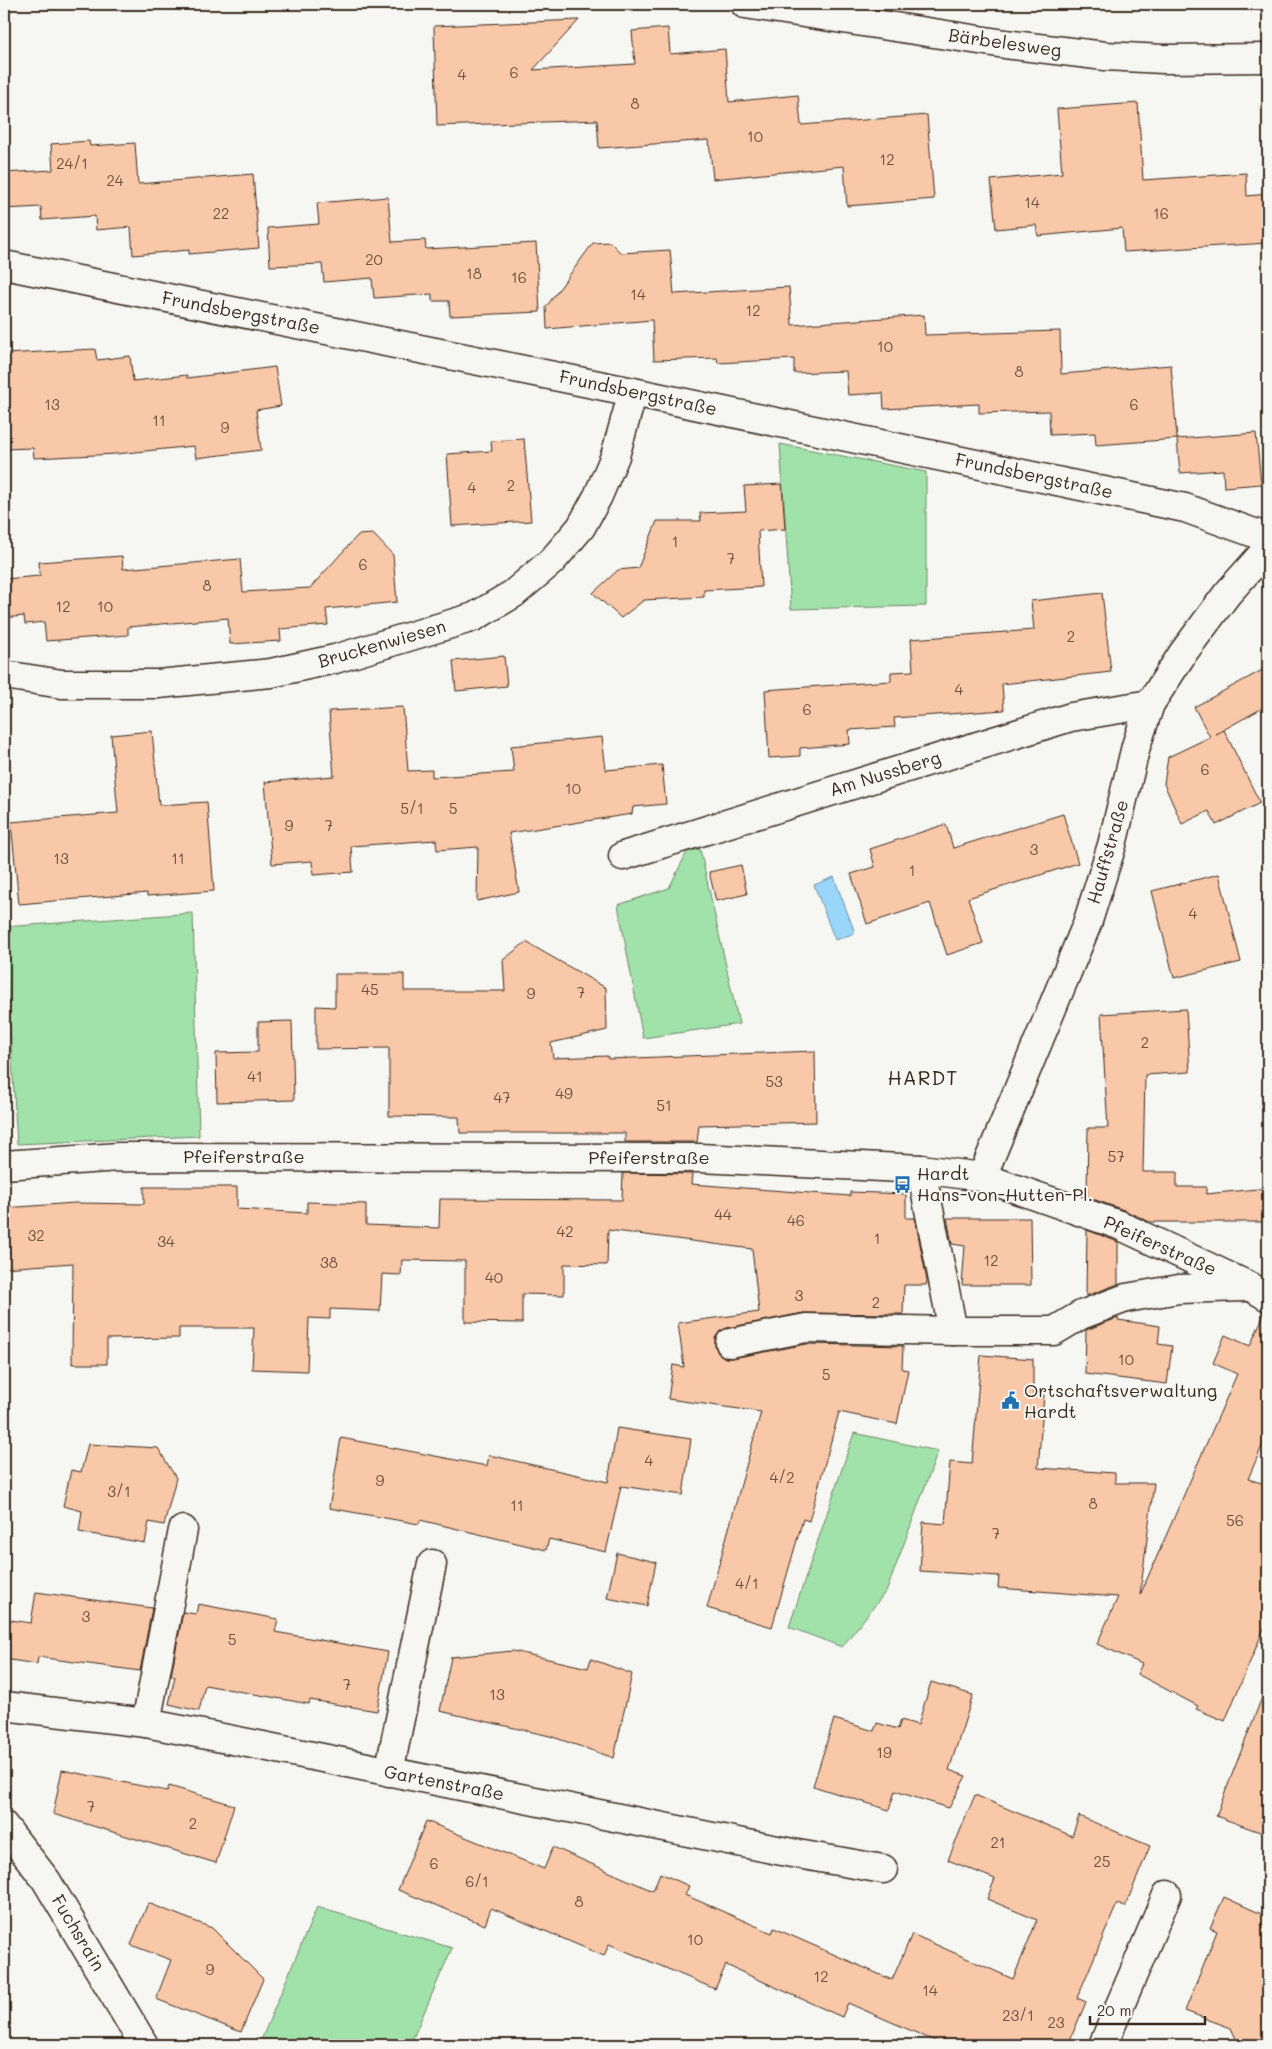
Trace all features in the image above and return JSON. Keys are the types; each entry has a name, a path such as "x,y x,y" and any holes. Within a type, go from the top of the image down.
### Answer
{"street":[{"name":"Bärbelesweg","path":"744,4 1005,44 1106,56 1163,59 1268,58"},
{"name":"Frundsbergstraße","path":"4,265 634,392 1185,508 1268,538"},
{"name":"Bruckenwiesen","path":"4,675 62,684 158,684 270,674 334,659 474,617 513,594 552,561 581,527 598,496 615,456 634,392"},
{"name":"Hauffstraße","path":"982,1178 1088,924 1112,845 1136,746 1150,704 1183,653 1227,594 1268,548"},
{"name":"Am Nussberg","path":"623,856 1071,717 1150,704"},
{"name":"Pfeiferstraße","path":"4,1165 120,1157 700,1158 921,1169 982,1178 1119,1225 1260,1292"},
{"path":"921,1169 953,1331"},
{"path":"730,1343 806,1328 1054,1331 1081,1315 1126,1298 1179,1289 1260,1292"},
{"path":"146,1723 183,1530"},
{"path":"389,1772 432,1564"},
{"name":"Gartenstraße","path":"4,1706 146,1723 792,1854 883,1869"},
{"name":"Fuchsrain","path":"4,1826 46,1880 144,2045"},
{"path":"1104,2045 1167,1895"}],"green space":[{"path":"780,444 926,472 926,606 791,609"},
{"path":"700,849 739,1024 643,1038 618,905 669,888 687,852"},
{"path":"193,913 199,1136 17,1144 4,927"},
{"path":"854,1433 938,1451 887,1590 842,1647 789,1627"},
{"path":"317,1907 452,1948 410,2045 259,2045"}],"water":[{"path":"834,877 855,933 835,940 814,885"}],"building":[{"path":"579,20 533,70 635,64 632,31 668,28 670,54 725,49 729,102 798,95 801,125 927,115 934,199 847,206 844,166 713,179 709,140 599,148 597,120 437,126 434,26"},
{"path":"1138,103 1143,180 1246,173 1247,196 1268,194 1268,243 1124,252 1122,228 1038,236 1036,225 996,229 991,180 1062,173 1057,109"},
{"path":"89,141 90,146 135,143 138,184 253,174 259,248 189,254 189,250 133,255 131,227 96,230 95,216 42,220 41,207 4,209 4,173 53,170 51,144"},
{"path":"388,197 392,242 425,240 426,249 536,243 540,312 450,316 449,301 432,301 432,294 374,298 372,278 324,282 322,264 270,266 268,228 319,224 317,203"},
{"path":"610,242 621,253 670,250 674,294 789,287 792,325 924,315 925,335 1060,331 1061,374 1171,365 1177,439 1096,445 1095,433 1050,435 1049,411 979,413 979,404 884,409 883,393 848,395 846,371 794,373 794,359 718,363 717,358 654,360 652,320 547,329 546,307 593,243"},
{"path":"95,349 97,360 130,356 133,381 187,375 187,378 275,367 281,406 256,410 261,450 196,458 194,446 116,454 34,458 33,448 4,449 4,354"},
{"path":"1256,433 1261,484 1224,487 1223,470 1180,473 1177,439"},
{"path":"524,439 531,521 452,526 447,454 492,451 491,441"},
{"path":"782,484 785,529 758,531 761,587 704,590 704,597 644,600 621,618 593,593 618,570 638,568 657,521 701,521 700,513 746,511 744,486"},
{"path":"373,534 393,555 397,602 326,609 328,625 280,629 281,641 230,644 228,618 128,627 128,635 46,641 44,622 25,624 24,616 4,618 4,579 40,576 39,562 122,556 123,569 240,559 243,592 310,588 358,535"},
{"path":"1102,593 1111,672 1002,684 1004,710 894,718 895,727 849,730 850,744 800,748 800,756 769,758 765,690 891,681 891,672 913,671 911,639 1034,630 1031,601"},
{"path":"504,656 507,686 456,691 453,661"},
{"path":"1268,667 1268,705 1216,734 1224,730 1260,803 1216,825 1209,811 1182,824 1164,784 1168,757 1210,737 1194,707"},
{"path":"403,707 408,771 432,770 432,777 514,772 511,746 602,737 606,770 662,765 666,804 633,807 632,814 509,833 519,892 477,901 478,847 437,850 436,840 351,846 353,872 313,875 312,861 272,864 265,782 334,776 329,711"},
{"path":"152,731 159,805 207,802 214,891 147,896 147,893 19,904 11,822 118,813 111,735"},
{"path":"1063,814 1078,863 968,898 983,943 947,955 930,903 867,924 851,874 875,867 870,849 946,824 953,848"},
{"path":"741,865 747,894 716,901 709,872"},
{"path":"1219,874 1241,962 1174,978 1152,891"},
{"path":"526,942 606,988 607,1030 551,1043 553,1058 608,1056 608,1059 815,1051 816,1122 699,1125 697,1142 625,1142 625,1133 460,1133 459,1117 389,1116 389,1048 316,1049 316,1006 335,1007 335,974 404,974 404,991 505,991 503,960"},
{"path":"1186,1009 1190,1072 1145,1075 1143,1172 1177,1172 1177,1187 1206,1187 1206,1194 1268,1188 1268,1222 1150,1222 1124,1210 1087,1197 1088,1128 1108,1128 1101,1014"},
{"path":"292,1021 294,1100 217,1102 216,1053 258,1052 258,1022"},
{"path":"623,1173 692,1174 691,1184 850,1196 850,1192 906,1194 906,1218 915,1218 927,1281 926,1285 904,1285 903,1314 803,1313 727,1328 720,1331 715,1338 715,1346 718,1353 725,1358 807,1344 903,1346 902,1369 908,1370 897,1424 839,1412 809,1521 803,1519 772,1627 707,1608 761,1412 668,1399 673,1365 684,1367 678,1323 759,1312 752,1249 608,1230 607,1265 564,1264 564,1295 522,1294 522,1323 465,1322 465,1261 402,1260 401,1275 382,1274 380,1311 330,1309 330,1319 309,1318 307,1371 252,1369 254,1328 179,1328 179,1338 107,1339 107,1364 72,1364 73,1263 4,1268 4,1208 75,1203 144,1204 144,1187 237,1187 237,1209 307,1213 307,1202 366,1204 366,1225 439,1228 440,1199 622,1200"},
{"path":"947,1218 1030,1218 1031,1285 962,1285 965,1246 952,1244"},
{"path":"1087,1230 1118,1242 1118,1284 1089,1295 1086,1295"},
{"path":"1265,1312 1268,1313 1268,1432 1248,1479 1268,1485 1268,1619 1225,1721 1196,1709 1198,1706 1137,1674 1142,1664 1097,1644 1118,1597 998,1588 999,1576 920,1571 923,1522 945,1524 950,1462 972,1464 981,1355 1033,1359 1033,1395 1044,1395 1038,1468 1115,1473 1115,1483 1154,1483 1140,1595 1237,1374 1213,1363 1225,1335 1250,1346"},
{"path":"1118,1318 1118,1320 1160,1326 1158,1344 1172,1346 1167,1384 1085,1374 1086,1330"},
{"path":"617,1428 691,1439 683,1495 621,1486 606,1552 549,1539 546,1550 420,1520 419,1524 329,1508 341,1438 487,1466 489,1455 608,1482"},
{"path":"88,1444 158,1448 176,1478 164,1525 149,1522 145,1543 79,1532 82,1511 63,1506 71,1470 81,1472"},
{"path":"617,1553 656,1562 647,1606 607,1598"},
{"path":"36,1592 152,1608 140,1671 38,1657 37,1664 4,1659 4,1619 31,1623"},
{"path":"198,1604 278,1619 275,1632 388,1652 377,1711 310,1700 309,1704 205,1685 199,1711 169,1704 175,1676 171,1676 183,1612 196,1614"},
{"path":"513,1651 588,1668 591,1659 632,1674 614,1758 550,1736 440,1711 451,1657"},
{"path":"931,1682 973,1695 949,1770 966,1776 949,1808 895,1791 889,1810 813,1786 834,1719 874,1731 877,1723 898,1729 901,1720 918,1725"},
{"path":"1266,1687 1268,1688 1268,1835 1216,1816"},
{"path":"62,1770 167,1791 169,1786 234,1805 216,1863 53,1814"},
{"path":"975,1795 1072,1836 1079,1816 1150,1846 1125,1907 1117,1904 1077,1998 1086,2002 1068,2045 944,2045 848,2003 842,2017 726,1965 715,1989 609,1944 604,1956 491,1908 485,1925 398,1890 426,1821 544,1869 553,1847 653,1891 660,1873 689,1886 685,1895 772,1933 774,1928 892,1980 912,1934 1013,1979 1037,1920 987,1899 995,1879 948,1860"},
{"path":"1224,1897 1268,1917 1268,2045 1239,2045 1231,2028 1185,2011 1217,1931 1210,1928"},
{"path":"148,1903 212,1928 263,1979 241,2032 156,1999 171,1960 131,1945"}],"place":[{"name":"Hardt Hans-von-Hutten-Pl.","path":"903,1184"},
{"name":"Ortschaftsverwaltung Hardt","path":"1010,1401"}],"district":[{"name":"HARDT","path":"923,1078"}]}
